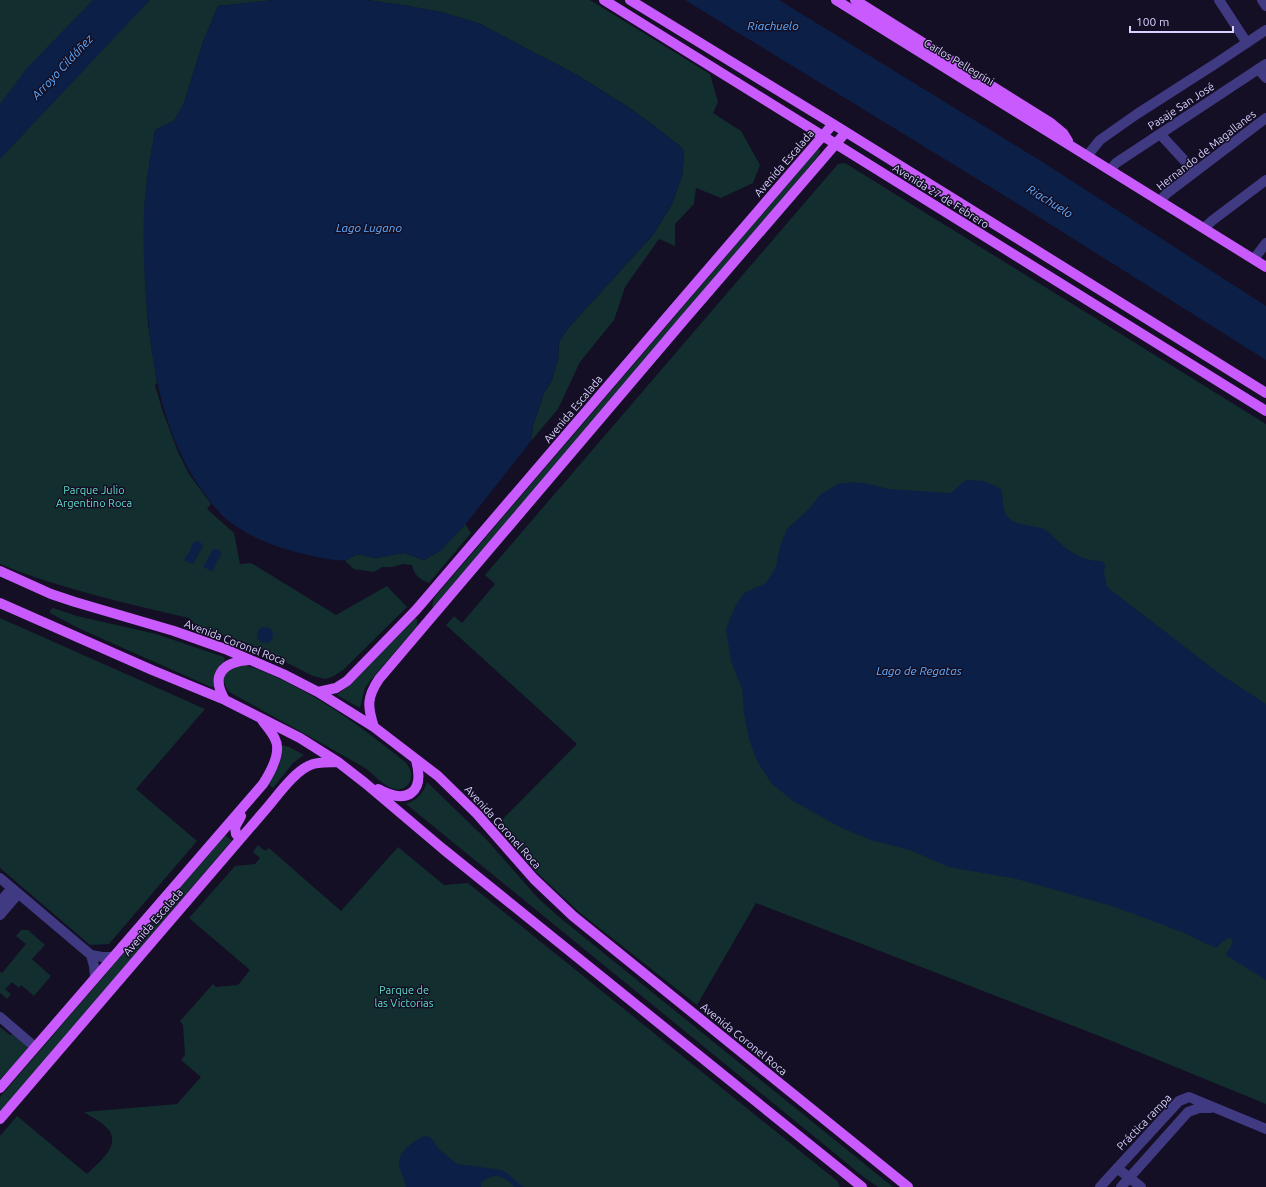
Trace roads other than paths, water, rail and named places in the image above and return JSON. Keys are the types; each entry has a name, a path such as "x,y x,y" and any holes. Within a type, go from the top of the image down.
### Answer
{"main road":[{"name":"Avenida 27 de Febrero","path":"604,0 1266,411"},
{"name":"Avenida 27 de Febrero","path":"630,0 846,132 1266,393"},
{"name":"Carlos Pellegrini","path":"836,0 1266,266"},
{"name":"Carlos Pellegrini","path":"855,0 1051,123 1063,133 1069,145"},
{"name":"Avenida Escalada","path":"318,692 336,688 347,681 416,610 833,124"},
{"path":"374,727 368,700 373,688 428,621 846,132"},
{"name":"Avenida Coronel Roca","path":"0,571 68,600 200,640 251,660 318,692 374,727 438,776 462,798 534,879 573,916 908,1187"},
{"path":"0,603 152,670 225,700 300,738 338,762 365,783 442,849 862,1187"},
{"path":"416,610 428,621"},
{"path":"225,700 220,692 219,683 222,671 226,666 233,663 251,660"},
{"name":"Avenida Escalada","path":"0,1088 95,976 260,787 273,766 276,750 276,739 259,717"},
{"path":"365,783 392,796 408,795 413,792 417,786 419,773 416,760"},
{"name":"Avenida Escalada","path":"0,1119 301,770 313,764 338,762"},
{"path":"241,838 235,831 236,824 255,800 260,787 270,790 271,795 252,818 250,828"}],"street":[{"path":"1219,0 1247,43"},
{"path":"1262,0 1266,6"},
{"path":"1087,156 1100,140 1137,114 1266,30"},
{"path":"1262,67 1266,78"},
{"name":"Pasaje San José","path":"1110,170 1116,163 1262,67"},
{"name":"Hernando de Magallanes","path":"1160,201 1166,194 1266,118"},
{"path":"1160,134 1195,172"},
{"path":"1204,228 1212,220 1266,180"},
{"path":"1254,259 1266,243"},
{"path":"0,878 91,955 102,957 113,956"},
{"path":"0,902 15,891"},
{"path":"0,915 15,891"},
{"path":"91,955 95,976"},
{"path":"0,1017 35,1048"},
{"name":"Práctica rampa","path":"1100,1187 1179,1101 1189,1097 1266,1129"},
{"path":"1121,1187 1188,1112 1199,1108 1215,1108"},
{"path":"1117,1168 1141,1187"}],"water":[{"name":"Arroyo Cildáñez","path":"93,0 150,0 0,159 0,104 27,68"},
{"name":"Lago Lugano","path":"274,0 367,0 441,12 478,23 577,75 631,109 682,148 684,154 682,176 672,204 653,235 569,327 559,342 558,360 552,380 544,393 533,426 531,441 465,525 440,551 424,560 404,553 376,558 357,554 347,560 333,560 272,545 238,528 226,519 215,507 199,486 186,464 175,442 160,394 148,321 144,245 145,193 155,130 174,121 184,103 203,42 218,6"},
{"name":"Riachuelo","path":"685,0 779,0 1044,163 1266,306 1266,360 1018,204"},
{"name":"Lago de Regatas","path":"966,480 984,481 1001,489 1004,510 1011,520 1047,531 1065,548 1080,557 1102,561 1105,564 1104,573 1107,587 1220,674 1266,704 1266,980 1226,955 1233,942 1230,937 1216,948 1182,932 1115,907 1017,879 949,867 910,850 871,840 840,827 793,801 772,784 758,763 749,739 744,713 742,689 731,661 726,629 735,607 744,593 766,583 776,567 780,546 787,529 809,509 820,495 838,484 854,482 888,489 951,493"},
{"path":"197,541 203,546 193,564 184,560 190,551 192,544"},
{"path":"215,549 219,550 222,554 213,571 203,567"},
{"path":"265,627 271,629 273,635 271,641 265,643 259,641 257,635 259,629"},
{"path":"425,1136 430,1137 440,1150 457,1164 502,1170 524,1187 515,1187 507,1180 500,1176 496,1176 481,1182 481,1187 406,1187 400,1169 400,1158 410,1144"}],"park label":[{"name":"Parque Julio Argentino Roca","path":"94,496"},
{"name":"Parque de las Victorias","path":"404,996"}]}
